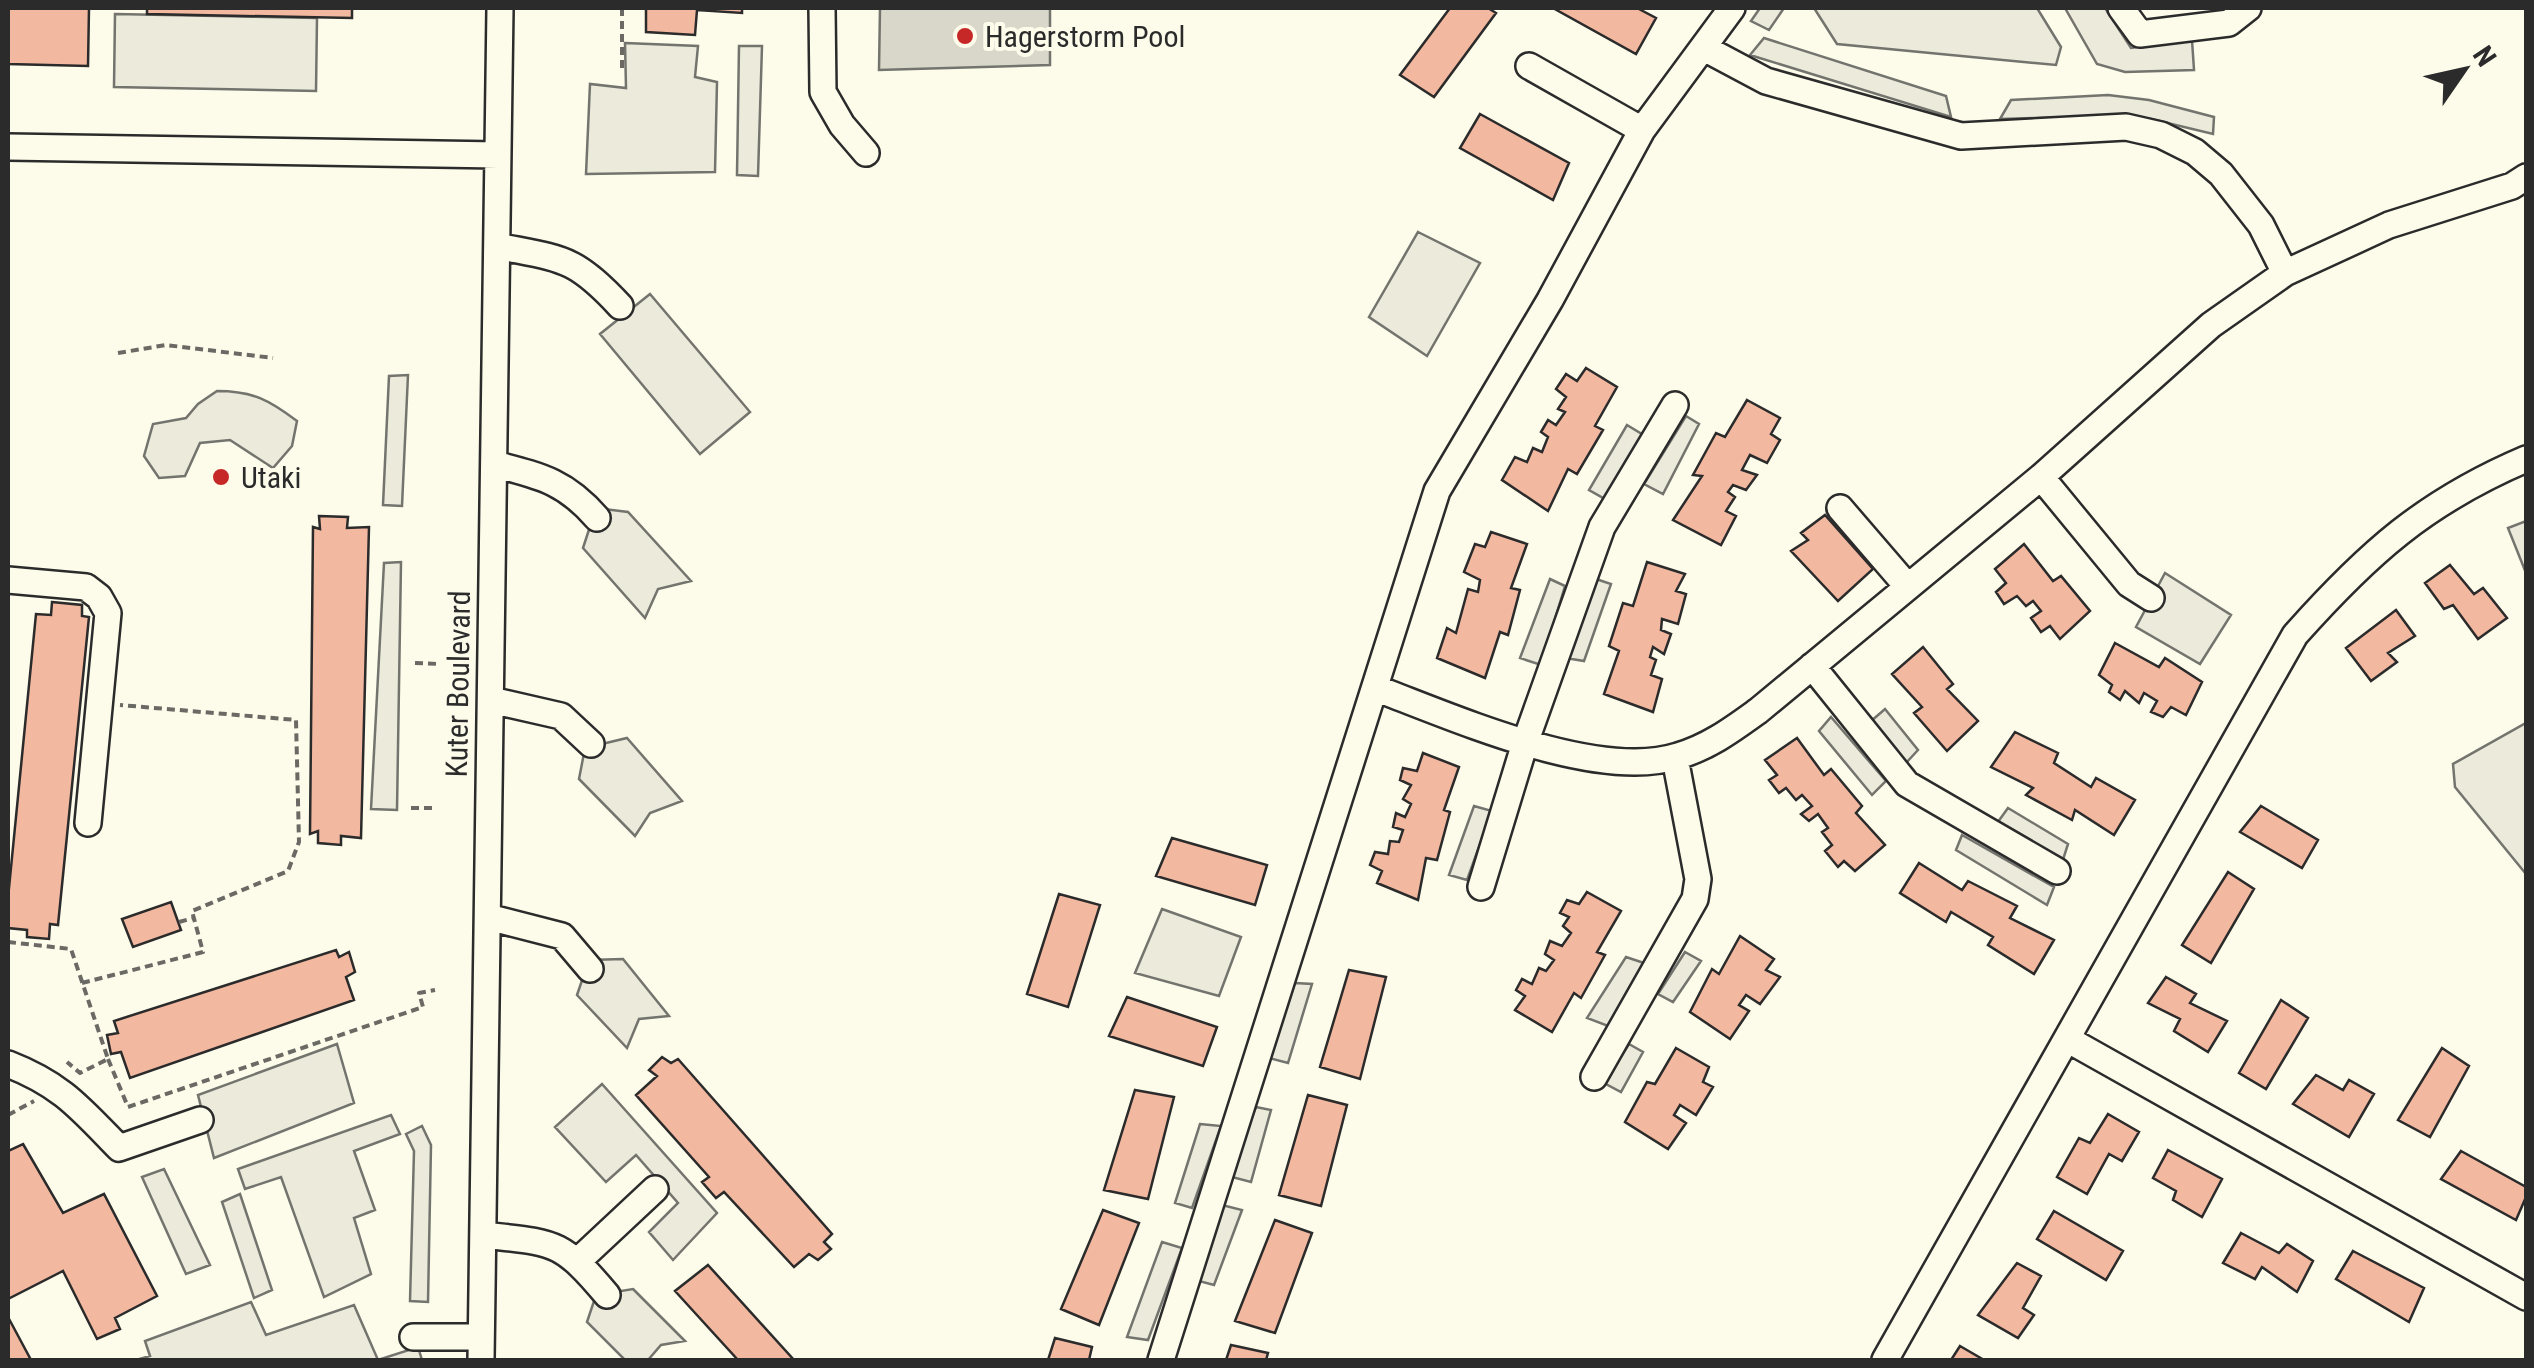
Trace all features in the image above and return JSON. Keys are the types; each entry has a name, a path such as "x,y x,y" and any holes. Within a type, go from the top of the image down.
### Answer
{"street":[{"name":"Kuter Boulevard","path":"481,1349 500,8"},
{"path":"822,8 823,92 842,126 866,152"},
{"path":"1161,1360 1438,491 1550,300 1642,130 1732,8"},
{"path":"2121,8 2140,34 2229,23 2248,8"},
{"path":"1704,48 1766,81 1961,136 2126,127 2161,136 2195,152 2222,174 2260,225 2284,274"},
{"path":"1529,66 1642,130"},
{"path":"8,147 498,156"},
{"path":"1374,688 1524,743 1583,757 1675,758 1715,742 2041,477 2211,325 2284,274 2390,224 2512,186 2526,177"},
{"path":"497,246 576,264 593,276 620,306"},
{"path":"1481,886 1524,743 1602,527 1675,404"},
{"path":"1885,1360 2296,635 2348,575 2415,518 2451,495 2526,460"},
{"path":"494,464 543,476 564,486 597,518"},
{"path":"2041,477 2129,584 2151,598"},
{"path":"1840,508 1908,586"},
{"path":"8,580 86,588 99,597 108,613 88,823"},
{"path":"1812,666 1907,784 2056,871"},
{"path":"491,700 561,716 591,744"},
{"path":"1594,1077 1695,899 1698,879 1675,758"},
{"path":"488,916 562,936 590,969"},
{"path":"2067,1039 2526,1298"},
{"path":"8,1064 42,1078 70,1096 120,1148 200,1120"},
{"path":"578,1261 655,1189"},
{"path":"483,1234 542,1242 564,1250 607,1295"},
{"path":"413,1337 481,1349"}],"path":[{"path":"622,8 622,68"},
{"path":"118,353 166,346 273,358"},
{"path":"414,664 439,664"},
{"path":"82,983 202,952 192,910 288,871 299,842 296,720 99,704"},
{"path":"411,808 436,808"},
{"path":"179,922 194,918"},
{"path":"8,942 71,949 128,1107 424,1007 420,993 435,990"},
{"path":"68,1062 80,1073 108,1059"},
{"path":"8,1115 47,1094"}],"shaded area":[{"name":"Hagerstorm Pool","path":"880,8 1050,8 1050,65 879,70"},
{"path":"1760,8 1784,8 1769,30 1751,21"},
{"path":"1814,8 2037,8 2061,47 2056,65 1837,44"},
{"path":"2065,8 2105,8 2131,48 2192,40 2194,70 2125,72 2097,64"},
{"path":"115,14 317,18 316,91 114,87"},
{"path":"1764,38 1946,96 1951,117 1750,55"},
{"path":"625,43 698,46 695,77 717,82 715,172 586,174 590,84 626,88"},
{"path":"739,46 762,46 758,176 737,175"},
{"path":"2108,95 2149,100 2214,117 2213,134 2151,119 2113,116 2000,119 2011,100"},
{"path":"1418,232 1480,263 1427,356 1369,317"},
{"path":"650,294 750,412 700,454 600,334"},
{"path":"408,375 402,506 383,505 389,376"},
{"path":"217,391 241,393 278,407 297,421 292,446 273,468 230,440 200,443 185,476 159,478 144,456 153,424 186,418"},
{"path":"1686,416 1699,424 1663,494 1644,484"},
{"path":"1627,425 1645,436 1605,499 1589,490"},
{"path":"596,508 628,512 691,581 658,589 645,618 583,548"},
{"path":"2526,521 2526,573 2508,528"},
{"path":"401,562 397,810 371,809 384,563"},
{"path":"2165,573 2231,615 2200,664 2136,627"},
{"path":"1550,579 1565,586 1541,665 1520,658"},
{"path":"1596,579 1611,584 1584,661 1566,658"},
{"path":"1885,709 1918,750 1905,764 1870,722"},
{"path":"1831,717 1886,781 1872,795 1819,731"},
{"path":"2526,723 2526,874 2455,787 2453,764"},
{"path":"627,738 682,801 650,813 635,836 579,779 585,748"},
{"path":"1474,806 1492,811 1467,880 1449,875"},
{"path":"2008,808 2068,844 2062,863 1995,826"},
{"path":"1962,835 2054,887 2047,905 1956,850"},
{"path":"1162,909 1241,937 1219,996 1135,973"},
{"path":"1685,952 1701,961 1673,1002 1658,994"},
{"path":"1626,957 1644,963 1608,1026 1587,1018"},
{"path":"623,959 669,1016 639,1019 627,1048 577,995 589,960"},
{"path":"1295,983 1312,984 1288,1063 1269,1058"},
{"path":"337,1044 354,1103 214,1158 198,1095"},
{"path":"1629,1044 1643,1052 1621,1092 1604,1083"},
{"path":"602,1084 717,1213 673,1260 649,1232 678,1203 636,1155 606,1182 555,1127"},
{"path":"1256,1107 1271,1110 1251,1182 1228,1176"},
{"path":"391,1115 400,1134 354,1151 375,1210 354,1218 371,1274 324,1297 281,1177 245,1189 238,1169"},
{"path":"1200,1124 1221,1126 1192,1208 1175,1203"},
{"path":"422,1126 431,1145 428,1302 410,1301 414,1151 406,1134"},
{"path":"164,1169 210,1265 186,1274 142,1177"},
{"path":"240,1194 272,1290 254,1298 222,1202"},
{"path":"1222,1205 1242,1210 1214,1285 1195,1280"},
{"path":"1162,1242 1182,1248 1148,1340 1127,1337"},
{"path":"633,1289 685,1341 661,1345 648,1360 625,1360 587,1322 596,1295"},
{"path":"251,1302 266,1335 354,1305 378,1360 136,1360 150,1356 145,1341"},
{"path":"418,1347 422,1360 378,1360"}],"building":[{"path":"8,8 89,8 88,66 8,64"},
{"path":"147,8 352,8 352,18 147,14"},
{"path":"646,8 742,8 742,13 697,10 695,35 646,32"},
{"path":"1450,8 1488,8 1496,13 1434,97 1400,75"},
{"path":"1553,8 1637,8 1656,18 1636,54"},
{"path":"1480,114 1569,163 1553,200 1460,148"},
{"path":"1586,368 1617,387 1595,426 1603,430 1577,474 1568,469 1548,511 1502,480 1515,457 1527,462 1533,448 1542,452 1548,437 1541,432 1548,420 1556,425 1565,412 1558,409 1566,397 1556,389 1566,374 1577,381"},
{"path":"1747,400 1780,418 1771,434 1780,440 1767,463 1750,455 1742,470 1757,475 1746,490 1733,485 1728,492 1735,497 1726,511 1736,516 1721,545 1673,520 1702,476 1693,475 1716,433 1725,437"},
{"path":"1825,515 1873,569 1838,601 1791,551 1808,540 1801,533"},
{"path":"319,516 348,517 347,528 369,527 361,838 341,836 341,845 318,843 318,831 310,834 313,527 320,529"},
{"path":"1491,532 1527,544 1511,588 1520,590 1508,635 1500,632 1485,678 1437,658 1447,628 1456,633 1468,589 1478,592 1480,580 1464,572 1475,544 1485,547"},
{"path":"2024,544 2053,581 2061,576 2090,611 2060,639 2050,626 2041,632 2031,618 2041,611 2033,601 2026,606 2017,596 2004,604 1996,592 2006,583 1995,569"},
{"path":"1647,562 1685,574 1676,591 1686,594 1678,624 1662,619 1661,630 1671,634 1664,654 1653,647 1650,657 1656,660 1651,675 1662,679 1653,712 1604,694 1619,651 1609,646 1623,603 1633,606"},
{"path":"2450,565 2474,594 2483,588 2507,618 2478,639 2453,605 2444,609 2425,583"},
{"path":"52,602 82,605 82,616 89,617 58,925 50,924 49,939 27,937 27,930 8,928 8,898 36,614 51,615"},
{"path":"2396,610 2415,636 2388,653 2397,662 2371,681 2346,648"},
{"path":"2115,643 2159,667 2165,658 2202,682 2186,715 2171,707 2163,717 2151,712 2157,701 2144,693 2139,703 2125,691 2120,700 2109,692 2112,685 2099,675"},
{"path":"1923,647 1953,684 1947,689 1978,721 1947,751 1914,713 1922,707 1892,674"},
{"path":"2015,732 2058,753 2054,763 2091,787 2096,778 2135,800 2114,835 2075,810 2072,820 2026,795 2033,788 1991,767"},
{"path":"1797,738 1824,775 1831,769 1862,806 1856,813 1885,845 1855,871 1844,861 1838,867 1825,851 1832,845 1822,832 1828,828 1818,814 1809,821 1801,814 1812,806 1802,795 1796,800 1786,788 1779,793 1769,780 1777,775 1765,760"},
{"path":"1423,753 1459,767 1444,810 1450,812 1437,860 1426,858 1418,900 1377,883 1382,871 1370,865 1375,852 1388,854 1390,841 1399,842 1403,830 1393,827 1396,813 1405,817 1411,804 1403,799 1411,785 1400,780 1403,768 1417,771"},
{"path":"2261,806 2318,840 2302,868 2240,832"},
{"path":"1172,838 1267,865 1255,905 1156,876"},
{"path":"1919,863 1962,890 1968,881 2017,906 2010,918 2054,940 2034,974 1988,945 1993,937 1951,912 1946,922 1900,893"},
{"path":"2228,872 2254,889 2211,963 2182,945"},
{"path":"1587,892 1621,911 1597,952 1605,955 1581,998 1574,993 1552,1032 1515,1010 1525,996 1516,990 1522,979 1532,984 1539,968 1546,971 1554,960 1545,954 1550,941 1562,946 1571,933 1563,926 1569,917 1560,913 1567,900 1579,904"},
{"path":"1059,894 1100,905 1068,1007 1027,994"},
{"path":"171,902 181,930 133,947 122,919"},
{"path":"1740,936 1774,959 1766,970 1780,977 1760,1004 1746,995 1739,1005 1749,1011 1730,1039 1690,1012 1712,969 1719,974"},
{"path":"336,950 339,957 349,952 355,972 346,977 354,1000 130,1078 121,1052 111,1054 107,1035 118,1033 114,1021"},
{"path":"1349,970 1386,977 1360,1079 1320,1067"},
{"path":"2166,977 2196,994 2190,1003 2227,1021 2208,1052 2174,1031 2180,1019 2148,1003"},
{"path":"1127,997 1217,1027 1203,1066 1109,1036"},
{"path":"2281,1000 2308,1018 2266,1089 2239,1073"},
{"path":"1676,1048 1709,1067 1703,1082 1713,1087 1696,1115 1680,1105 1674,1115 1686,1123 1668,1149 1625,1122 1647,1082 1655,1084"},
{"path":"2442,1048 2469,1066 2430,1137 2398,1120"},
{"path":"662,1057 671,1063 678,1059 832,1234 824,1242 831,1249 818,1260 809,1254 794,1267 724,1192 716,1198 702,1182 709,1177 636,1095 657,1076 649,1070"},
{"path":"2316,1075 2343,1090 2349,1080 2374,1094 2349,1137 2293,1104"},
{"path":"1135,1090 1174,1097 1148,1199 1104,1190"},
{"path":"1308,1095 1347,1105 1321,1206 1279,1195"},
{"path":"2108,1114 2139,1132 2122,1161 2109,1154 2087,1194 2057,1177 2079,1138 2090,1143"},
{"path":"23,1144 63,1213 104,1194 157,1296 115,1318 120,1329 97,1339 63,1271 8,1299 8,1151"},
{"path":"2168,1150 2222,1179 2202,1217 2173,1200 2176,1191 2153,1178"},
{"path":"2461,1151 2526,1187 2516,1220 2441,1179"},
{"path":"1103,1210 1139,1223 1099,1325 1061,1309"},
{"path":"2054,1211 2123,1251 2106,1280 2037,1239"},
{"path":"1275,1220 1312,1233 1275,1333 1235,1321"},
{"path":"2241,1233 2279,1253 2287,1244 2313,1261 2297,1292 2262,1267 2255,1279 2223,1263"},
{"path":"2353,1251 2424,1288 2409,1322 2336,1279"},
{"path":"2017,1263 2041,1276 2023,1308 2034,1315 2018,1338 1978,1315"},
{"path":"708,1265 794,1360 738,1360 675,1291"},
{"path":"8,1317 31,1360 8,1360"},
{"path":"1055,1338 1092,1347 1089,1360 1048,1360"},
{"path":"1231,1345 1268,1353 1266,1360 1226,1360"},
{"path":"1960,1346 1984,1360 1951,1360"}],"place":[{"name":"Hagerstorm Pool","path":"965,36"},
{"name":"Utaki","path":"221,477"}]}
